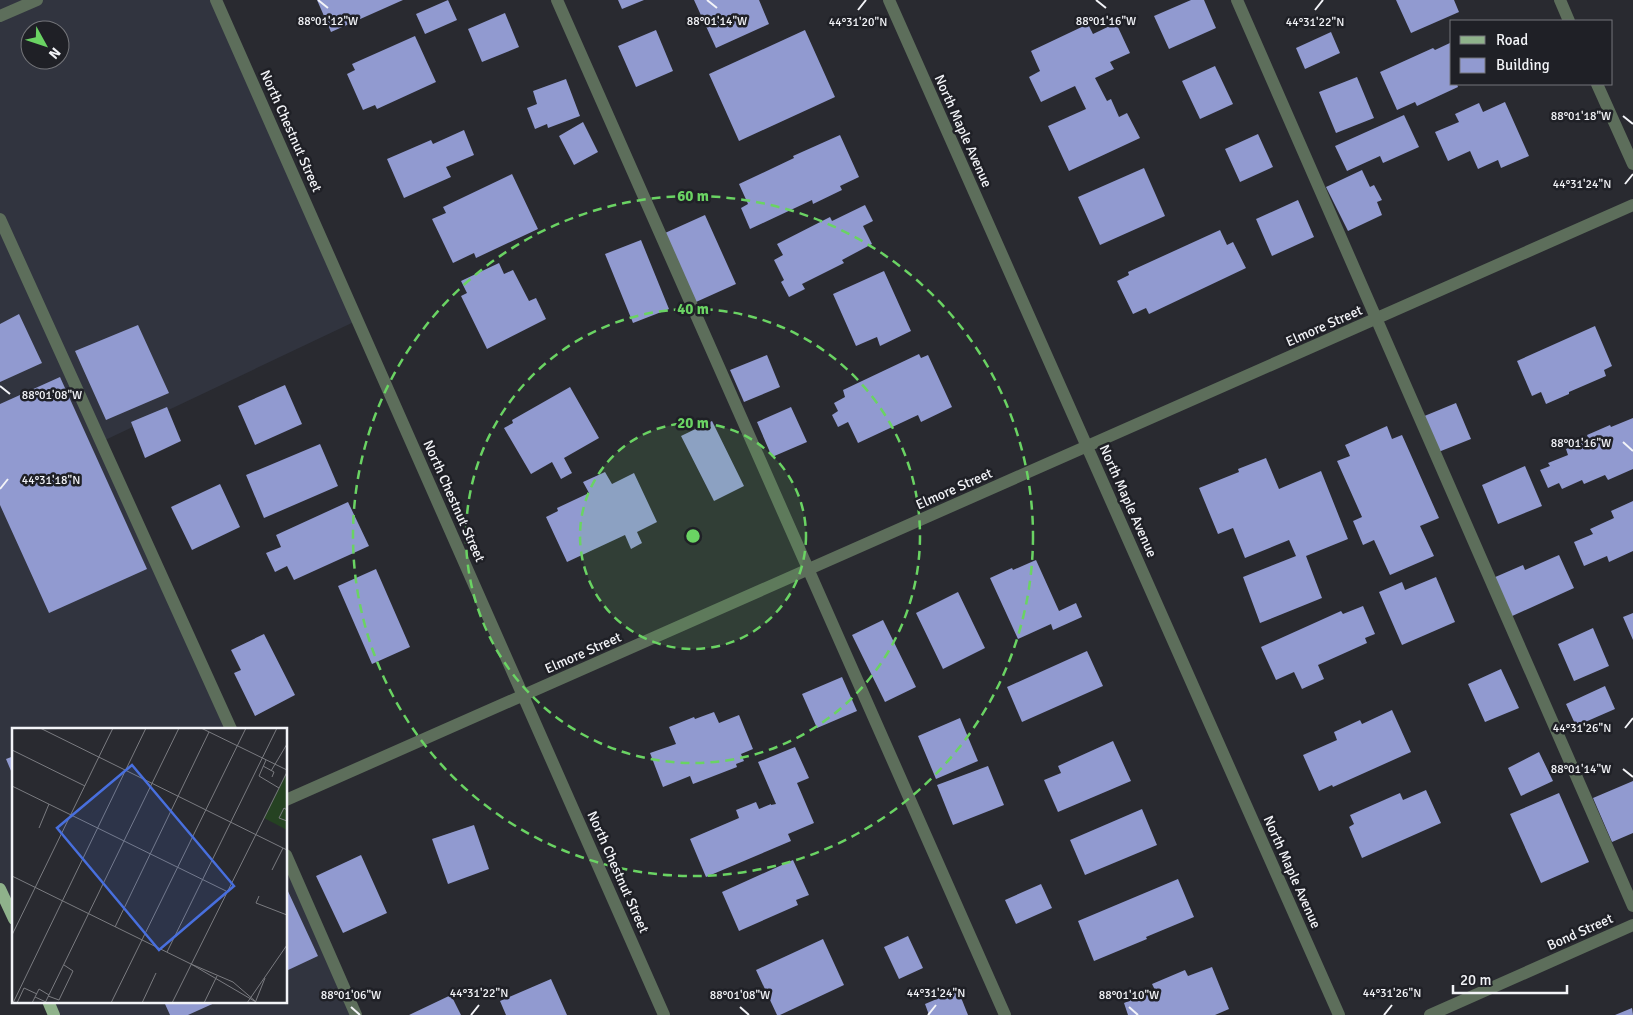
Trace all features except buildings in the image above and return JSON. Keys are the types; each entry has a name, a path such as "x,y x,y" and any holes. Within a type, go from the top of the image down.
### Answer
{"main road":[{"path":"0,889 12,915"},
{"path":"48,1002 54,1015"}],"street":[{"path":"0,16 37,0"},
{"name":"North Chestnut Street","path":"216,0 664,1015"},
{"path":"557,0 1005,1015"},
{"name":"North Maple Avenue","path":"889,0 1339,1015"},
{"path":"1237,0 1633,906"},
{"path":"1560,0 1569,20"},
{"path":"1597,85 1633,164"},
{"name":"Elmore Street","path":"288,799 1633,206"},
{"path":"0,219 231,728"},
{"path":"288,859 356,1015"},
{"name":"Bond Street","path":"1430,1015 1633,925"}],"shaded area":[{"path":"0,0 216,0 358,320 101,442 231,728 12,728 12,915 0,889"},
{"path":"288,860 356,1015 54,1015 48,1002 288,1002"}]}
